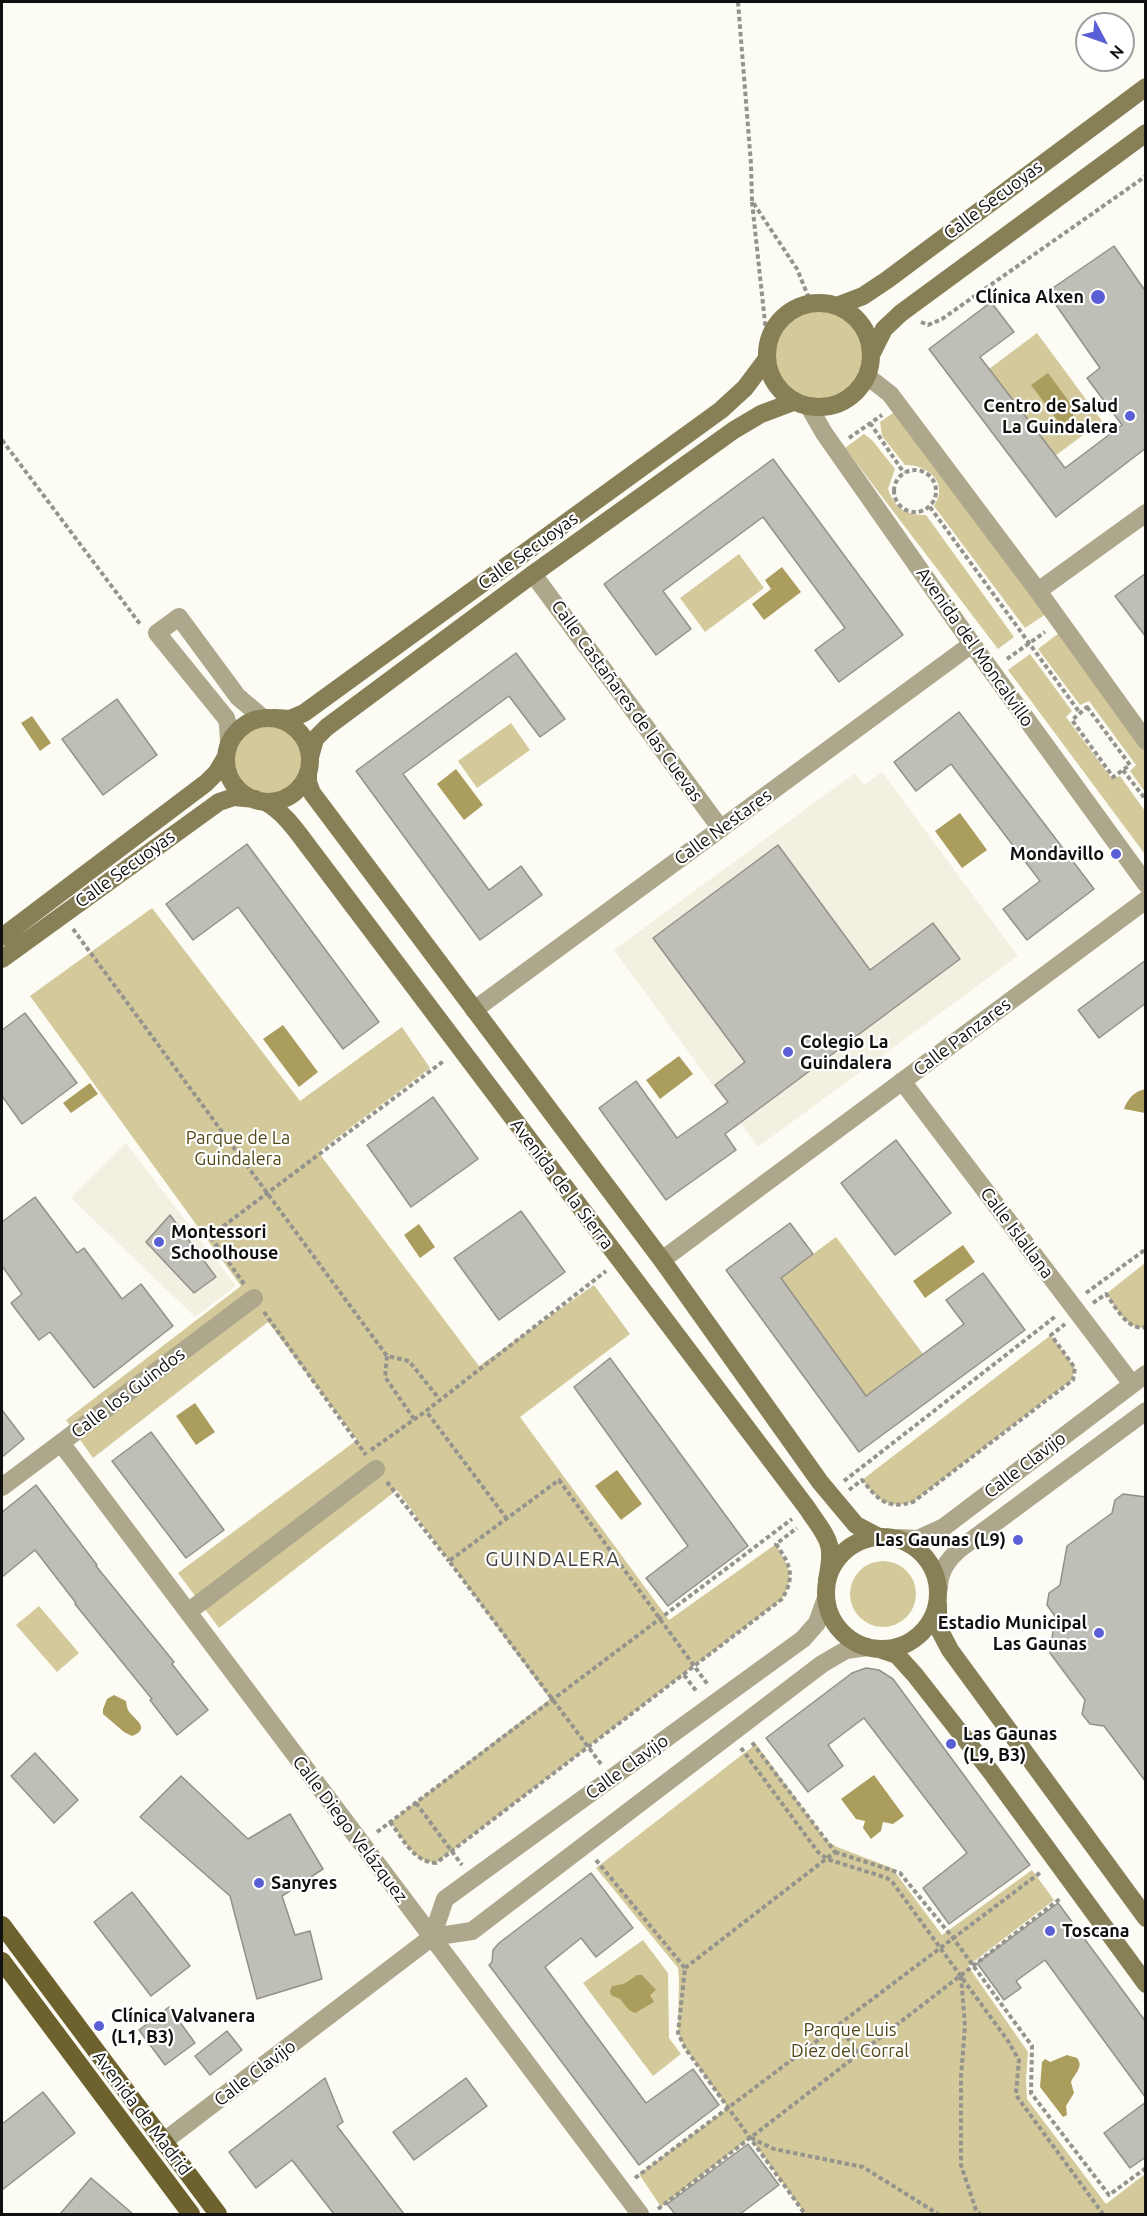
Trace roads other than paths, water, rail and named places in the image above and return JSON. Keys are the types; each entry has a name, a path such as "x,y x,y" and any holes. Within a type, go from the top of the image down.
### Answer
{"main road":[{"name":"Calle Secuoyas","path":"837,306 863,296 887,280 1146,87"},
{"name":"Calle Secuoyas","path":"871,355 884,329 907,309 1146,133"},
{"path":"812,303 837,306 851,314 869,339 871,355 867,376 857,391 843,402 827,407 801,404 780,391 771,377 767,352 773,330 783,317 796,308 812,303"},
{"name":"Calle Secuoyas","path":"269,718 291,719 304,713 721,410 745,388 767,352"},
{"name":"Calle Secuoyas","path":"309,765 315,739 327,727 533,574 734,430 760,414 801,404"},
{"path":"269,718 289,723 300,732 307,743 309,765 301,786 291,795 278,801 260,801 243,794 233,783 227,771 228,750 237,731 249,722 269,718"},
{"name":"Calle Secuoyas","path":"2,937 206,783 217,772 228,750"},
{"name":"Avenida de la Sierra","path":"309,765 308,782 312,793 662,1260 832,1497 856,1525 877,1536"},
{"name":"Calle Secuoyas","path":"2,959 219,802 234,797 260,801"},
{"name":"Avenida de la Sierra","path":"260,801 274,806 301,837 810,1512 828,1540 831,1549 832,1556 826,1589"},
{"path":"1146,1918 950,1650 938,1627 935,1572 927,1557 914,1545 898,1538 877,1536 860,1540 844,1550 833,1564 826,1589 830,1614 838,1629 851,1640 897,1655 908,1666 991,1772 1146,1984"},
{"path":"873,1648 895,1648 923,1633 932,1619 938,1596"},
{"name":"Avenida de Madrid","path":"2,1925 218,2214"},
{"name":"Avenida de Madrid","path":"2,1961 191,2214"}],"street":[{"path":"867,376 890,394 1038,591 1146,741"},
{"name":"Avenida del Moncalvillo","path":"801,404 835,448 972,644 1146,884"},
{"path":"1038,591 1146,513"},
{"name":"Calle Castañares de las Cuevas","path":"533,574 721,829"},
{"path":"228,750 226,718 150,630 179,617 238,697 269,718"},
{"name":"Calle Nestares","path":"474,1010 972,644"},
{"name":"Calle Panzares","path":"662,1260 1146,900"},
{"name":"Calle Islallana","path":"902,1082 1075,1309 1139,1379"},
{"name":"Calle los Guindos","path":"2,1487 254,1298"},
{"name":"Calle Clavijo","path":"898,1538 918,1539 944,1527 1139,1379"},
{"name":"Calle Clavijo","path":"938,1596 941,1572 961,1548 1146,1412"},
{"name":"Calle Diego Velázquez","path":"61,1443 640,2214"},
{"path":"188,1612 371,1462"},
{"name":"Calle Clavijo","path":"432,1937 445,1899 803,1639 817,1623 826,1589"},
{"name":"Calle Clavijo","path":"163,2142 432,1937 472,1931 828,1660 846,1650 873,1648"}],"place":[{"name":"Clínica Alxen","path":"1098,297"},
{"name":"Centro de Salud La Guindalera","path":"1130,416"},
{"name":"Mondavillo","path":"1116,854"},
{"name":"Colegio La Guindalera","path":"788,1052"},
{"name":"Montessori Schoolhouse","path":"159,1242"},
{"name":"Las Gaunas (L9)","path":"1018,1540"},
{"name":"Estadio Municipal Las Gaunas","path":"1099,1633"},
{"name":"Las Gaunas (L9, B3)","path":"951,1744"},
{"name":"Sanyres","path":"259,1883"},
{"name":"Toscana","path":"1050,1931"},
{"name":"Clínica Valvanera (L1, B3)","path":"99,2026"}],"district":[{"name":"GUINDALERA","path":"553,1559"}],"park label":[{"name":"Parque de La Guindalera","path":"238,1148"},
{"name":"Parque Luis Díez del Corral","path":"850,2040"}]}
